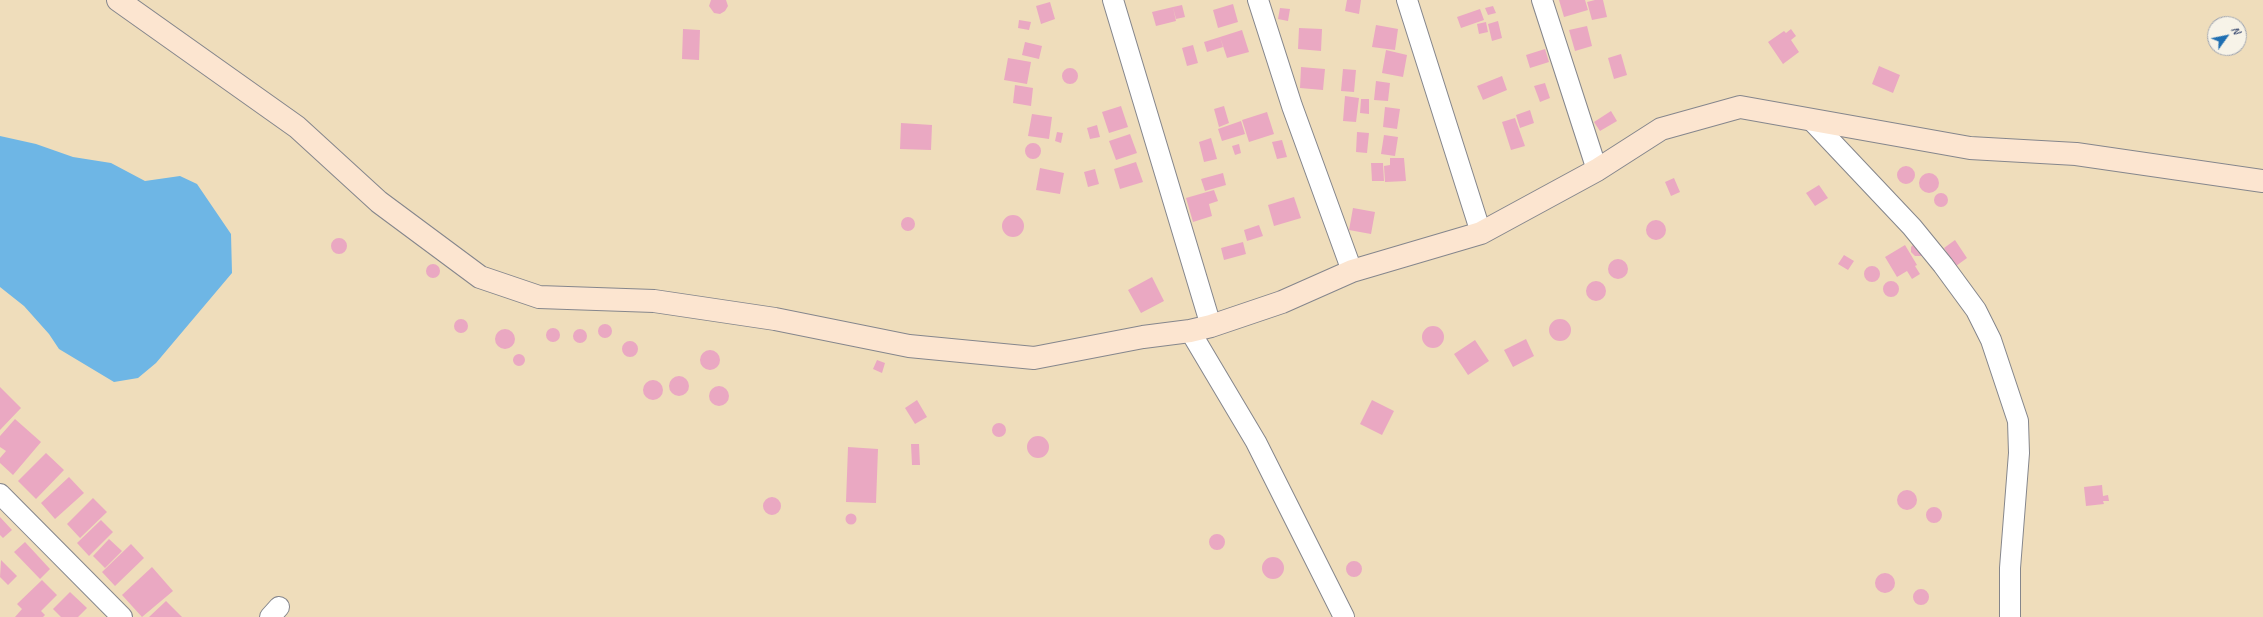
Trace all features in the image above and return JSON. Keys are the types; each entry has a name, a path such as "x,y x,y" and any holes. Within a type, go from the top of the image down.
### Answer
{"main road":[{"path":"118,0 298,127 379,202 480,277 539,297 654,300 775,319 909,346 1034,358 1142,337 1201,329 1282,302 1352,271 1481,232 1598,170 1661,129 1740,107 1970,148 2076,154 2263,181"}],"street":[{"path":"1112,0 1201,329 1344,617"},
{"path":"1258,0 1292,106 1352,271"},
{"path":"1407,0 1481,232"},
{"path":"1542,0 1598,170"},
{"path":"1812,120 1912,227 1943,265 1976,310 1991,340 2018,421 2019,453 2010,568 2010,617"},
{"path":"0,494 122,617"}],"water":[{"path":"0,136 36,144 73,157 111,163 145,181 180,176 197,184 231,234 232,273 156,363 138,378 114,382 59,349 49,334 24,306 0,287"}],"building":[{"path":"711,0 726,0 728,6 725,11 720,14 714,13 709,6"},
{"path":"1347,0 1361,0 1359,14 1345,11"},
{"path":"1559,0 1585,0 1588,10 1564,17"},
{"path":"1603,0 1607,17 1592,20 1587,2"},
{"path":"1050,2 1055,19 1041,24 1036,6"},
{"path":"1233,4 1238,22 1218,28 1213,10"},
{"path":"1182,5 1185,17 1176,19 1173,7"},
{"path":"1493,6 1496,13 1488,15 1485,8"},
{"path":"1173,7 1176,21 1156,26 1152,12"},
{"path":"1280,8 1290,9 1288,21 1278,19"},
{"path":"1480,9 1484,20 1461,28 1457,17"},
{"path":"1019,20 1031,22 1029,30 1018,28"},
{"path":"1498,21 1502,38 1492,41 1488,24"},
{"path":"1486,22 1488,32 1479,34 1477,24"},
{"path":"1376,25 1398,29 1395,50 1372,47"},
{"path":"1587,26 1592,46 1575,51 1569,30"},
{"path":"1299,28 1322,29 1321,51 1298,49"},
{"path":"683,29 700,30 699,60 682,59"},
{"path":"1791,29 1796,36 1791,40 1799,52 1783,64 1768,42 1784,31 1786,33"},
{"path":"1242,30 1249,52 1227,58 1220,37"},
{"path":"1220,37 1223,47 1207,52 1204,42"},
{"path":"1025,42 1042,46 1039,59 1022,55"},
{"path":"1193,45 1198,63 1187,66 1182,48"},
{"path":"1545,49 1549,62 1530,68 1526,55"},
{"path":"1386,50 1407,55 1403,77 1382,73"},
{"path":"1621,54 1627,75 1614,79 1608,58"},
{"path":"1008,58 1031,62 1027,84 1004,80"},
{"path":"1879,66 1900,75 1893,93 1872,84"},
{"path":"1301,67 1325,69 1323,90 1300,88"},
{"path":"1070,68 1076,70 1078,76 1076,82 1070,84 1064,82 1062,76 1064,70"},
{"path":"1343,69 1356,70 1354,92 1341,91"},
{"path":"1502,76 1507,90 1483,100 1477,86"},
{"path":"1376,81 1390,83 1388,101 1374,100"},
{"path":"1545,83 1550,98 1540,102 1534,86"},
{"path":"1015,85 1033,88 1031,106 1013,103"},
{"path":"1345,96 1359,98 1356,122 1343,121"},
{"path":"1361,99 1369,99 1369,114 1360,113"},
{"path":"1121,106 1128,127 1109,133 1102,112"},
{"path":"1224,106 1229,123 1219,127 1214,109"},
{"path":"1385,107 1400,109 1397,129 1383,127"},
{"path":"1530,110 1534,123 1520,128 1516,115"},
{"path":"1611,111 1617,121 1600,131 1594,122"},
{"path":"1267,112 1274,134 1249,142 1242,120"},
{"path":"1032,114 1052,117 1049,139 1028,136"},
{"path":"1515,118 1525,146 1511,150 1502,122"},
{"path":"1241,121 1245,134 1222,141 1218,129"},
{"path":"901,123 932,125 931,150 900,149"},
{"path":"1097,125 1100,137 1090,139 1087,128"},
{"path":"1057,132 1063,133 1061,143 1055,141"},
{"path":"1357,132 1369,133 1367,153 1356,152"},
{"path":"1130,134 1137,153 1116,160 1109,141"},
{"path":"1384,135 1398,137 1395,156 1381,154"},
{"path":"1211,138 1217,159 1204,162 1199,142"},
{"path":"1282,140 1287,157 1277,159 1272,142"},
{"path":"1033,143 1039,145 1041,151 1039,157 1033,159 1027,157 1025,151 1027,145"},
{"path":"1239,144 1241,153 1235,155 1232,146"},
{"path":"1390,158 1404,158 1406,181 1385,182 1384,166 1390,165"},
{"path":"1136,162 1143,182 1120,189 1114,169"},
{"path":"1371,163 1383,163 1384,181 1372,181"},
{"path":"1902,166 1910,166 1915,171 1913,182 1910,184 1902,184 1897,179 1897,171"},
{"path":"1040,168 1064,173 1060,194 1036,190"},
{"path":"1095,169 1099,184 1088,187 1084,172"},
{"path":"1223,173 1226,185 1205,191 1201,179"},
{"path":"1929,173 1936,176 1939,183 1936,190 1929,193 1922,190 1919,183 1922,176"},
{"path":"1674,178 1680,192 1671,196 1665,182"},
{"path":"1819,185 1828,198 1815,206 1806,193"},
{"path":"1214,190 1218,201 1209,204 1212,216 1193,222 1186,198"},
{"path":"1938,193 1944,193 1948,197 1948,203 1944,207 1938,207 1934,203 1934,197"},
{"path":"1294,197 1301,218 1274,226 1268,205"},
{"path":"1353,208 1375,212 1371,234 1349,230"},
{"path":"1009,215 1017,215 1024,222 1024,230 1017,237 1009,237 1002,230 1002,222"},
{"path":"905,217 911,217 915,221 915,227 911,231 905,231 901,227 901,221"},
{"path":"1656,220 1663,223 1666,230 1663,237 1656,240 1649,237 1646,230 1649,223"},
{"path":"1259,225 1263,236 1247,241 1244,230"},
{"path":"339,238 346,243 347,246 342,253 339,254 332,249 331,246 336,239"},
{"path":"1955,240 1967,258 1956,266 1944,248"},
{"path":"1243,242 1246,254 1224,260 1221,248"},
{"path":"1915,243 1923,255 1915,256 1911,252 1911,247"},
{"path":"1905,245 1917,265 1915,266 1920,274 1912,279 1907,271 1897,277 1885,257"},
{"path":"1844,255 1854,261 1848,270 1838,264"},
{"path":"1618,259 1625,262 1628,269 1625,276 1618,279 1611,276 1608,269 1611,262"},
{"path":"433,264 438,266 440,271 438,276 433,278 428,276 426,271 428,266"},
{"path":"1872,266 1878,268 1880,274 1878,280 1872,282 1866,280 1864,274 1866,268"},
{"path":"1152,277 1164,301 1141,313 1128,290"},
{"path":"1596,281 1603,284 1606,291 1603,298 1596,301 1589,298 1586,291 1589,284"},
{"path":"1891,281 1898,286 1899,289 1894,296 1891,297 1884,292 1883,289 1888,282"},
{"path":"458,319 464,319 468,323 468,329 464,333 458,333 454,329 454,323"},
{"path":"1560,319 1564,320 1570,326 1570,334 1564,340 1560,341 1556,340 1550,334 1549,330 1550,326 1556,320"},
{"path":"605,324 610,326 612,331 610,336 605,338 600,336 598,331 600,326"},
{"path":"1429,326 1437,326 1444,333 1444,341 1437,348 1429,348 1422,341 1422,333"},
{"path":"550,328 556,328 560,332 560,338 556,342 550,342 546,338 546,332"},
{"path":"505,329 512,332 515,339 512,346 505,349 498,346 495,339 498,332"},
{"path":"580,329 585,331 587,336 585,341 580,343 575,341 573,336 575,331"},
{"path":"1526,339 1534,356 1513,367 1504,350"},
{"path":"1475,340 1489,361 1468,375 1454,354"},
{"path":"627,341 633,341 638,346 636,355 633,357 627,357 622,352 622,346"},
{"path":"710,350 717,353 720,360 717,367 710,370 703,367 700,360 703,353"},
{"path":"517,354 521,354 525,360 521,366 517,366 513,362 513,358"},
{"path":"877,360 885,363 882,373 873,369"},
{"path":"675,376 683,376 689,382 689,390 683,396 675,396 669,390 669,382"},
{"path":"649,380 657,380 663,386 663,394 657,400 649,400 643,394 643,386"},
{"path":"719,386 726,389 729,396 726,403 719,406 712,403 709,396 712,389"},
{"path":"0,387 21,408 0,430"},
{"path":"917,400 927,417 915,424 905,408"},
{"path":"1372,400 1394,411 1382,435 1360,424"},
{"path":"15,419 41,442 13,475 0,463 0,458 6,451 0,447 0,436"},
{"path":"996,423 1002,423 1006,427 1006,433 1002,437 996,437 992,433 992,427"},
{"path":"1038,436 1046,439 1049,447 1046,455 1038,458 1030,455 1027,447 1030,439"},
{"path":"911,444 919,444 920,465 912,465"},
{"path":"848,447 878,449 876,503 846,502"},
{"path":"46,453 64,470 36,499 18,481"},
{"path":"69,477 84,493 55,519 41,503"},
{"path":"2102,485 2103,496 2108,495 2109,501 2103,501 2104,504 2086,506 2084,487"},
{"path":"1907,490 1914,493 1917,500 1914,507 1907,510 1900,507 1897,500 1900,493"},
{"path":"772,497 778,500 781,506 778,512 772,515 766,512 763,506 766,500"},
{"path":"93,498 107,512 80,538 67,524"},
{"path":"1934,507 1940,509 1942,515 1940,521 1934,523 1928,521 1926,515 1928,509"},
{"path":"851,513 855,515 857,519 855,523 851,525 847,523 845,519 847,515"},
{"path":"0,517 12,530 3,538 0,535"},
{"path":"101,520 113,532 89,556 77,543"},
{"path":"1214,534 1220,534 1225,539 1223,548 1220,550 1214,550 1209,545 1209,539"},
{"path":"109,539 122,551 105,568 93,556"},
{"path":"25,542 50,569 40,579 14,552"},
{"path":"131,544 144,558 115,586 102,572"},
{"path":"1273,557 1281,560 1284,568 1281,576 1273,579 1265,576 1262,568 1265,560"},
{"path":"1,560 17,576 8,585 0,577"},
{"path":"1351,561 1357,561 1362,566 1360,575 1357,577 1351,577 1346,572 1346,566"},
{"path":"152,567 173,591 142,617 122,595"},
{"path":"1885,573 1892,576 1895,583 1892,590 1885,593 1878,590 1875,583 1878,576"},
{"path":"42,580 57,595 41,611 45,615 43,617 15,617 22,609 17,604"},
{"path":"1918,589 1924,589 1929,594 1927,603 1924,605 1918,605 1913,600 1913,594"},
{"path":"70,592 87,608 78,617 61,617 53,609"},
{"path":"166,601 182,617 149,617"}]}
